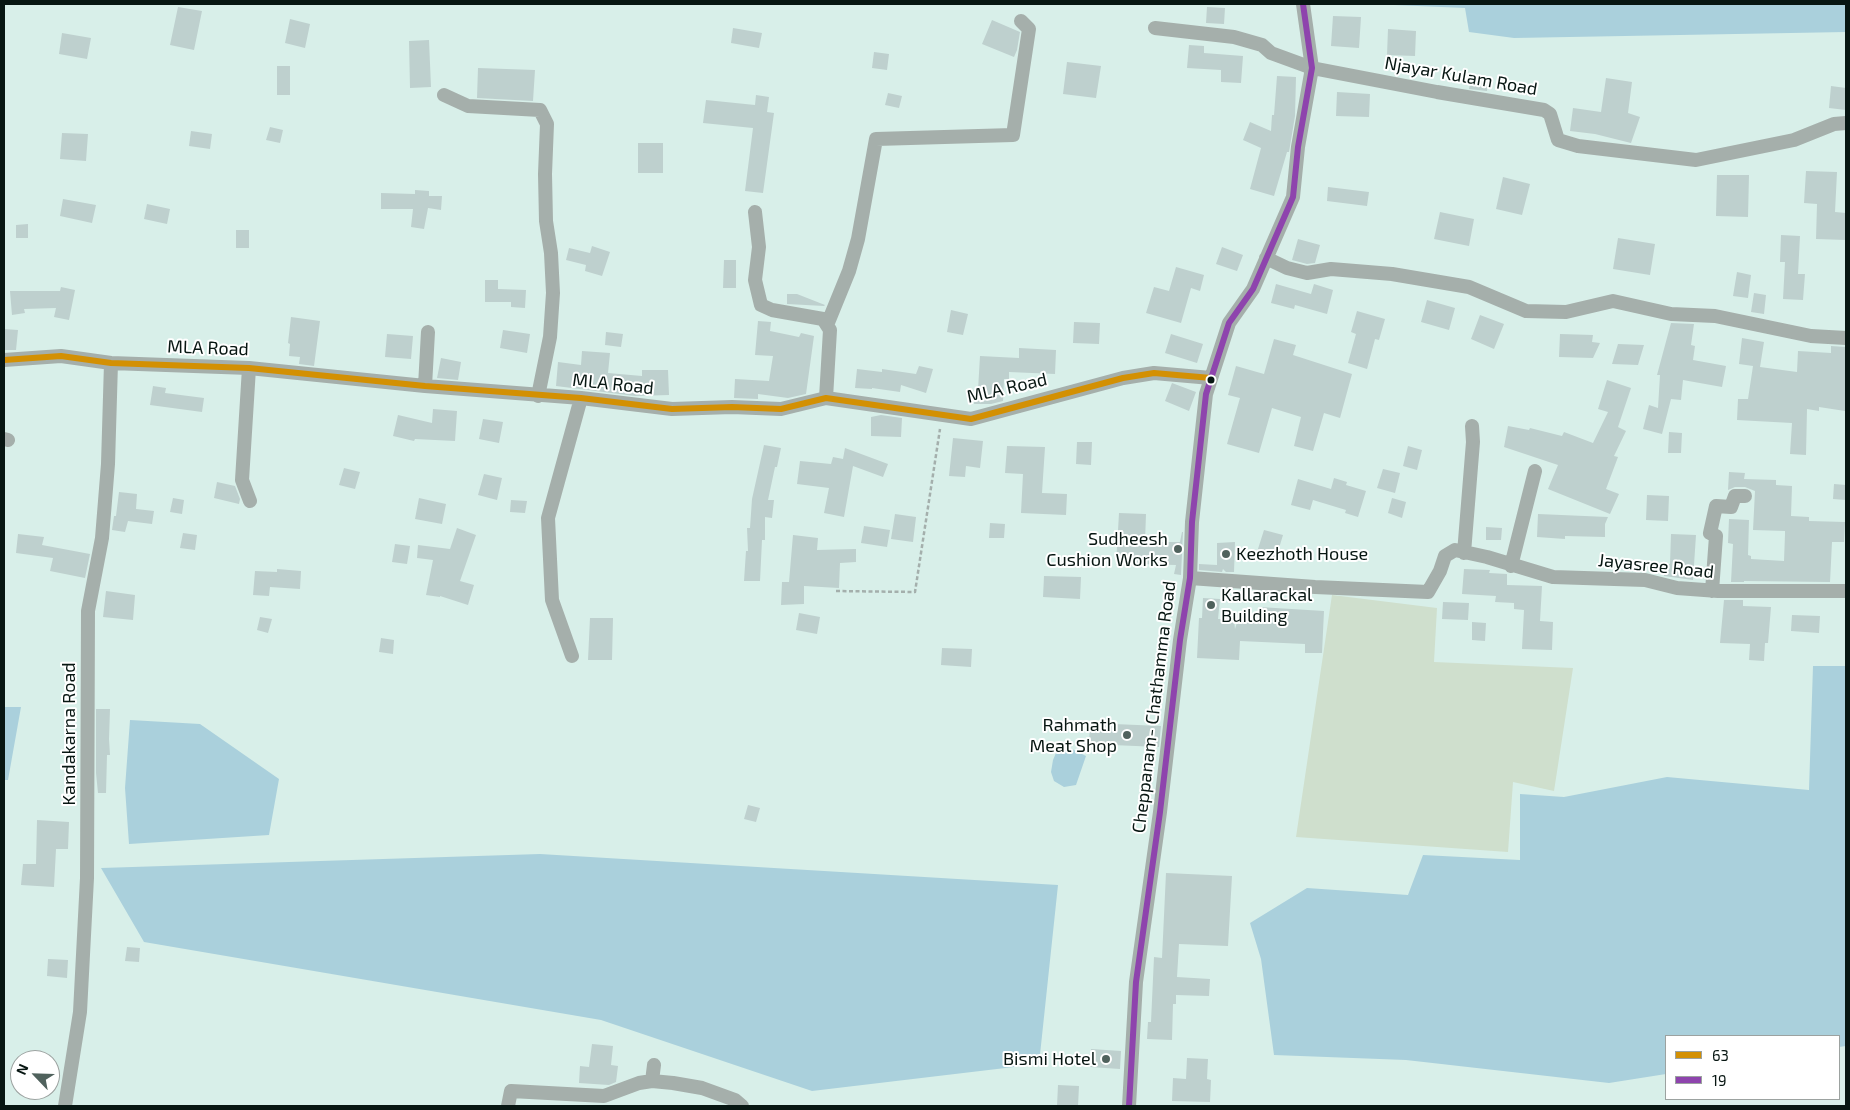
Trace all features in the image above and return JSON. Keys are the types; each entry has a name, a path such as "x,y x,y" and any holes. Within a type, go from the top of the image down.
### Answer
{"street":[{"name":"Cheppanam- Chathamma Road","path":"1129,1106 1136,982 1160,812 1180,640 1190,578 1192,522 1206,394 1229,323 1253,288 1293,197 1298,147 1312,68 1303,4"},
{"path":"827,325 849,271 856,247 876,139 1013,135 1029,29 1022,21"},
{"path":"1155,28 1234,37 1262,45 1271,53 1312,68"},
{"name":"Njayar Kulam Road","path":"1312,68 1544,110 1550,114 1558,140 1578,146 1662,157 1696,160 1794,140 1834,124 1846,123"},
{"path":"444,95 468,106 540,110 547,124 546,221 551,253 553,293 550,337 538,396"},
{"path":"755,212 759,247 754,280 761,305 772,310 823,319 830,330 826,398"},
{"path":"1266,258 1287,268 1307,272 1330,270 1392,274 1469,287 1526,311 1566,312 1613,301 1671,314 1715,316 1811,336 1846,338"},
{"path":"425,386 428,332"},
{"name":"MLA Road","path":"4,360 61,356 111,363 249,368 425,386 581,398 672,409 732,407 781,409 826,398 971,419 1123,378 1154,373 1211,378"},
{"name":"Kandakarna Road","path":"65,1106 80,1012 87,878 88,611 102,538 108,464 111,363"},
{"path":"249,368 242,480 250,501"},
{"path":"572,656 552,600 548,518 581,398"},
{"path":"1190,578 1314,587 1428,592 1446,556 1455,550 1464,553 1474,442 1472,426"},
{"path":"1511,566 1535,471"},
{"path":"1712,591 1716,536 1710,533 1716,506 1731,507 1735,496 1744,496"},
{"name":"Jayasree Road","path":"1464,553 1487,557 1511,566 1553,577 1645,580 1677,588 1712,591 1846,590"},
{"path":"652,1081 654,1065"},
{"path":"508,1106 511,1091 604,1096 640,1083 652,1081 673,1082 702,1088 735,1100 742,1106"}],"path":[{"path":"836,591 914,592 942,415"}],"green space":[{"path":"1332,595 1437,608 1434,662 1573,668 1554,791 1513,782 1508,852 1296,837"}],"water":[{"path":"1370,4 1846,4 1846,32 1514,38 1469,32 1465,8"},
{"path":"1813,666 1846,666 1846,1046 1840,1047 1840,1035 1665,1035 1665,1074 1609,1083 1406,1060 1274,1055 1261,959 1250,923 1307,888 1408,895 1423,855 1520,860 1520,794 1564,797 1667,777 1809,790"},
{"path":"4,707 21,707 8,780 4,780"},
{"path":"130,720 200,724 279,779 269,835 129,844 125,788"},
{"path":"1066,746 1086,756 1076,785 1064,787 1054,781 1051,772 1056,753"},
{"path":"540,854 1058,885 1039,1064 812,1091 601,1020 144,942 101,868"}],"building":[{"path":"178,7 202,11 194,50 170,45"},
{"path":"1207,7 1225,8 1224,24 1206,23"},
{"path":"1333,16 1361,17 1359,48 1331,46"},
{"path":"290,19 310,24 305,48 285,43"},
{"path":"992,20 1020,32 1014,57 982,44"},
{"path":"733,28 762,33 759,48 731,43"},
{"path":"1388,29 1416,31 1415,56 1387,55"},
{"path":"62,33 91,38 87,59 59,54"},
{"path":"429,40 431,87 410,88 409,41"},
{"path":"1189,45 1204,46 1204,53 1243,56 1241,83 1221,82 1221,70 1187,68"},
{"path":"874,52 889,54 887,70 872,68"},
{"path":"1067,62 1101,66 1096,98 1063,94"},
{"path":"277,66 290,66 290,95 277,95"},
{"path":"478,68 535,70 533,101 477,98"},
{"path":"1277,76 1296,77 1295,116 1289,152 1287,152 1274,196 1250,189 1261,148 1243,140 1250,122 1271,131"},
{"path":"1606,78 1632,82 1628,113 1640,117 1631,143 1595,134 1570,131 1573,108 1601,112"},
{"path":"1471,79 1488,82 1487,91 1469,89"},
{"path":"1831,86 1846,88 1846,110 1829,108"},
{"path":"1337,92 1370,94 1369,117 1336,116"},
{"path":"888,93 902,96 899,108 885,105"},
{"path":"756,95 769,97 767,112 774,113 763,193 745,191 753,128 703,123 706,100 755,105"},
{"path":"270,127 283,130 280,143 266,140"},
{"path":"191,131 212,134 210,149 189,146"},
{"path":"62,133 88,134 86,161 60,159"},
{"path":"638,143 663,143 663,173 638,173"},
{"path":"1806,171 1837,172 1835,212 1846,213 1846,240 1816,239 1817,204 1804,203"},
{"path":"1717,175 1749,175 1748,217 1716,216"},
{"path":"1503,177 1530,184 1522,215 1496,209"},
{"path":"1328,187 1369,192 1367,206 1327,201"},
{"path":"415,190 429,191 429,196 442,196 441,210 428,208 424,229 411,227 413,209 381,209 381,193 415,194"},
{"path":"63,199 96,205 92,223 60,216"},
{"path":"147,204 170,209 167,224 144,219"},
{"path":"1440,212 1474,219 1469,246 1434,239"},
{"path":"28,224 28,238 16,238 16,225"},
{"path":"236,230 249,230 249,248 236,248"},
{"path":"1781,235 1800,236 1798,274 1805,274 1803,300 1783,299 1785,262 1780,262"},
{"path":"1618,238 1655,244 1650,275 1613,269"},
{"path":"1298,239 1320,245 1315,263 1307,264 1292,260"},
{"path":"592,246 610,252 602,276 585,271 586,265 566,260 569,248 590,253"},
{"path":"1222,247 1243,255 1237,271 1216,264"},
{"path":"724,260 736,260 736,288 723,288"},
{"path":"1176,267 1204,275 1200,291 1191,288 1181,323 1146,313 1154,287 1169,291"},
{"path":"1737,272 1751,275 1748,298 1733,296"},
{"path":"485,280 498,280 498,289 526,290 525,308 511,307 511,302 485,302"},
{"path":"1276,284 1311,294 1314,284 1333,290 1327,314 1295,305 1294,309 1271,303"},
{"path":"61,287 75,290 69,320 54,317 56,308 24,309 25,313 12,315 10,291 60,291"},
{"path":"1754,293 1766,295 1764,314 1751,312"},
{"path":"787,294 797,294 825,305 787,304"},
{"path":"1427,300 1455,308 1449,330 1421,322"},
{"path":"951,310 968,314 963,335 947,332"},
{"path":"1357,311 1385,319 1379,340 1375,339 1367,369 1348,363 1356,334 1351,332"},
{"path":"1480,315 1504,324 1494,349 1471,339"},
{"path":"291,317 320,321 314,366 299,364 300,357 289,356 290,344 288,343"},
{"path":"758,321 771,322 770,331 799,337 801,333 814,336 806,394 788,398 758,394 758,399 734,398 735,379 769,381 773,356 755,355"},
{"path":"1074,322 1100,323 1099,344 1073,343"},
{"path":"1671,323 1694,324 1691,345 1695,346 1693,360 1726,366 1722,387 1683,380 1681,400 1671,399 1662,434 1643,429 1649,405 1658,408 1660,375 1657,375"},
{"path":"4,329 18,330 16,350 4,350"},
{"path":"503,330 530,334 527,353 500,348"},
{"path":"606,332 623,334 621,347 605,345"},
{"path":"387,334 413,336 411,359 385,357"},
{"path":"1171,334 1203,344 1197,363 1165,353"},
{"path":"1560,334 1593,335 1592,342 1600,343 1593,358 1559,357"},
{"path":"1742,338 1764,342 1760,367 1797,372 1798,351 1831,353 1831,346 1846,347 1845,411 1819,407 1819,411 1807,409 1806,455 1790,454 1792,423 1737,420 1738,399 1748,399 1753,366 1739,364"},
{"path":"1274,339 1296,345 1293,355 1352,374 1340,418 1324,413 1313,451 1294,446 1301,417 1272,408 1259,453 1227,444 1240,398 1228,395 1236,366 1264,374"},
{"path":"1618,344 1644,345 1638,365 1612,364"},
{"path":"1019,348 1056,350 1055,374 1009,372 1009,379 1004,379 1003,401 991,404 974,404 975,390 978,390 980,356 1019,358"},
{"path":"582,351 610,353 608,373 642,376 642,370 668,370 669,395 635,396 556,386 558,362 581,365"},
{"path":"441,358 461,362 458,380 437,378"},
{"path":"919,366 933,369 926,393 901,385 900,392 872,388 855,388 857,369 882,372 882,369 916,374"},
{"path":"1607,380 1631,388 1618,427 1626,431 1614,456 1618,457 1606,489 1619,494 1610,514 1548,489 1558,465 1504,447 1508,426 1529,430 1530,428 1562,436 1564,432 1593,443 1608,412 1598,409"},
{"path":"1172,383 1196,392 1189,411 1165,401"},
{"path":"153,386 166,388 165,393 204,398 202,412 150,405"},
{"path":"433,409 457,411 455,441 415,439 414,441 393,436 398,415 432,423"},
{"path":"881,415 902,418 901,437 871,436 871,417"},
{"path":"483,419 503,422 499,443 479,439"},
{"path":"1669,432 1682,433 1681,453 1668,453"},
{"path":"953,438 983,441 980,468 966,466 965,477 949,476"},
{"path":"1077,442 1092,442 1091,465 1076,464"},
{"path":"764,445 781,448 768,500 774,500 772,518 765,517 765,540 762,540 760,581 744,581 746,551 748,551 747,528 750,528 752,499"},
{"path":"1007,446 1045,447 1042,493 1067,494 1066,515 1021,513 1023,474 1005,473"},
{"path":"1408,446 1422,450 1417,470 1403,466"},
{"path":"845,448 888,464 883,477 853,466 844,517 824,513 829,488 797,484 800,461 831,464 833,457 843,459"},
{"path":"344,468 360,472 355,489 339,485"},
{"path":"1383,469 1400,473 1395,493 1377,488"},
{"path":"1729,472 1745,473 1744,479 1776,480 1776,485 1792,486 1791,516 1809,517 1809,521 1845,522 1844,542 1832,542 1830,582 1731,582 1733,544 1728,543 1729,519 1749,520 1748,555 1751,556 1751,559 1784,561 1785,531 1753,530 1755,491 1745,487 1735,487 1728,490"},
{"path":"484,474 502,478 497,500 478,495"},
{"path":"1334,478 1347,482 1346,485 1366,491 1358,517 1345,513 1346,510 1313,500 1310,510 1291,505 1298,479 1331,489"},
{"path":"217,482 235,486 240,499 239,504 214,498"},
{"path":"1834,484 1846,485 1846,500 1833,499"},
{"path":"119,492 137,494 136,509 154,511 152,524 128,521 125,532 112,530"},
{"path":"1647,495 1669,496 1668,521 1646,520"},
{"path":"173,498 184,500 182,514 170,512"},
{"path":"419,498 446,504 442,524 415,519"},
{"path":"1392,498 1406,502 1402,518 1388,513"},
{"path":"511,500 527,501 525,513 510,512"},
{"path":"1119,513 1146,514 1145,542 1180,542 1183,532 1181,575 1174,574 1176,565 1116,565"},
{"path":"895,514 916,517 913,542 891,539"},
{"path":"1538,514 1608,517 1605,524 1605,537 1565,536 1565,539 1537,537"},
{"path":"990,523 1005,524 1004,538 989,538"},
{"path":"864,526 890,530 887,547 861,543"},
{"path":"1486,527 1502,528 1501,540 1486,540"},
{"path":"457,528 476,535 460,581 474,585 468,605 440,596 426,595 433,560 417,558 418,545 450,549"},
{"path":"1264,530 1283,535 1276,558 1257,552"},
{"path":"183,533 197,535 195,550 180,548"},
{"path":"18,534 44,537 42,545 90,554 85,578 50,571 53,558 16,553"},
{"path":"1671,534 1696,535 1693,580 1664,576 1664,564 1670,564"},
{"path":"793,535 818,538 817,550 856,549 856,562 840,563 839,588 804,586 804,604 781,605 782,582 789,582"},
{"name":"Keezhoth House","path":"1235,542 1234,572 1226,572 1223,569 1222,572 1199,570 1199,564 1217,565 1217,543"},
{"path":"395,544 410,546 407,564 392,562"},
{"path":"277,569 301,571 300,589 270,587 269,596 253,595 255,571 277,572"},
{"path":"1464,569 1490,570 1489,573 1507,574 1507,585 1542,586 1540,621 1553,622 1552,650 1522,649 1524,610 1514,609 1514,603 1495,602 1496,596 1462,594"},
{"path":"1044,576 1081,577 1080,599 1043,597"},
{"path":"106,591 135,595 133,620 103,617"},
{"path":"1203,598 1220,599 1218,619 1234,619 1235,629 1238,619 1259,620 1259,607 1324,611 1322,653 1305,653 1305,644 1240,641 1239,660 1197,658 1199,618 1202,618"},
{"path":"1724,600 1743,600 1743,606 1771,607 1768,643 1765,643 1764,661 1749,660 1750,644 1720,643"},
{"path":"1443,602 1469,603 1468,620 1442,619"},
{"path":"799,613 820,617 817,634 796,630"},
{"path":"1792,615 1820,616 1819,633 1791,631"},
{"path":"260,617 272,619 268,633 257,630"},
{"path":"590,618 613,618 612,660 588,660"},
{"path":"1472,622 1486,623 1485,641 1472,640"},
{"path":"381,638 394,640 393,654 379,652"},
{"path":"942,648 972,649 971,667 941,665"},
{"path":"96,709 110,709 110,755 107,755 106,793 98,793 96,773"},
{"name":"Rahmath Meat Shop","path":"1090,723 1161,726 1159,747 1089,744"},
{"path":"748,805 760,808 756,822 744,819"},
{"path":"37,820 69,822 68,849 56,849 54,887 21,885 23,864 36,864"},
{"path":"1166,873 1232,876 1228,946 1179,944 1177,977 1210,979 1209,996 1176,995 1176,1004 1173,1004 1172,1040 1147,1039 1148,1022 1151,1022 1154,957 1162,958"},
{"path":"127,947 140,948 139,962 125,961"},
{"path":"48,959 68,960 67,978 47,976"},
{"path":"592,1044 613,1046 611,1065 618,1066 616,1082 609,1085 579,1083 580,1066 589,1067"},
{"name":"Bismi Hotel","path":"1091,1049 1121,1051 1120,1069 1090,1067"},
{"path":"1187,1058 1208,1059 1207,1079 1211,1080 1210,1102 1172,1101 1173,1078 1186,1079"},
{"path":"1058,1085 1079,1086 1078,1106 1057,1106"}],"transit line":[{"name":"19","path":"1129,1106 1136,982 1160,812 1180,640 1190,578 1192,522 1206,394 1229,323 1253,289 1293,197 1298,147 1312,68 1303,4"},
{"name":"63","path":"4,360 61,356 111,363 249,368 425,386 581,398 672,409 732,407 781,409 826,398 971,419 1123,378 1154,373 1211,378"}],"place":[{"name":"Sudheesh Cushion Works","path":"1178,549"},
{"name":"Keezhoth House","path":"1226,554"},
{"name":"Kallarackal Building","path":"1211,605"},
{"name":"Rahmath Meat Shop","path":"1127,735"},
{"name":"Bismi Hotel","path":"1106,1059"}]}
